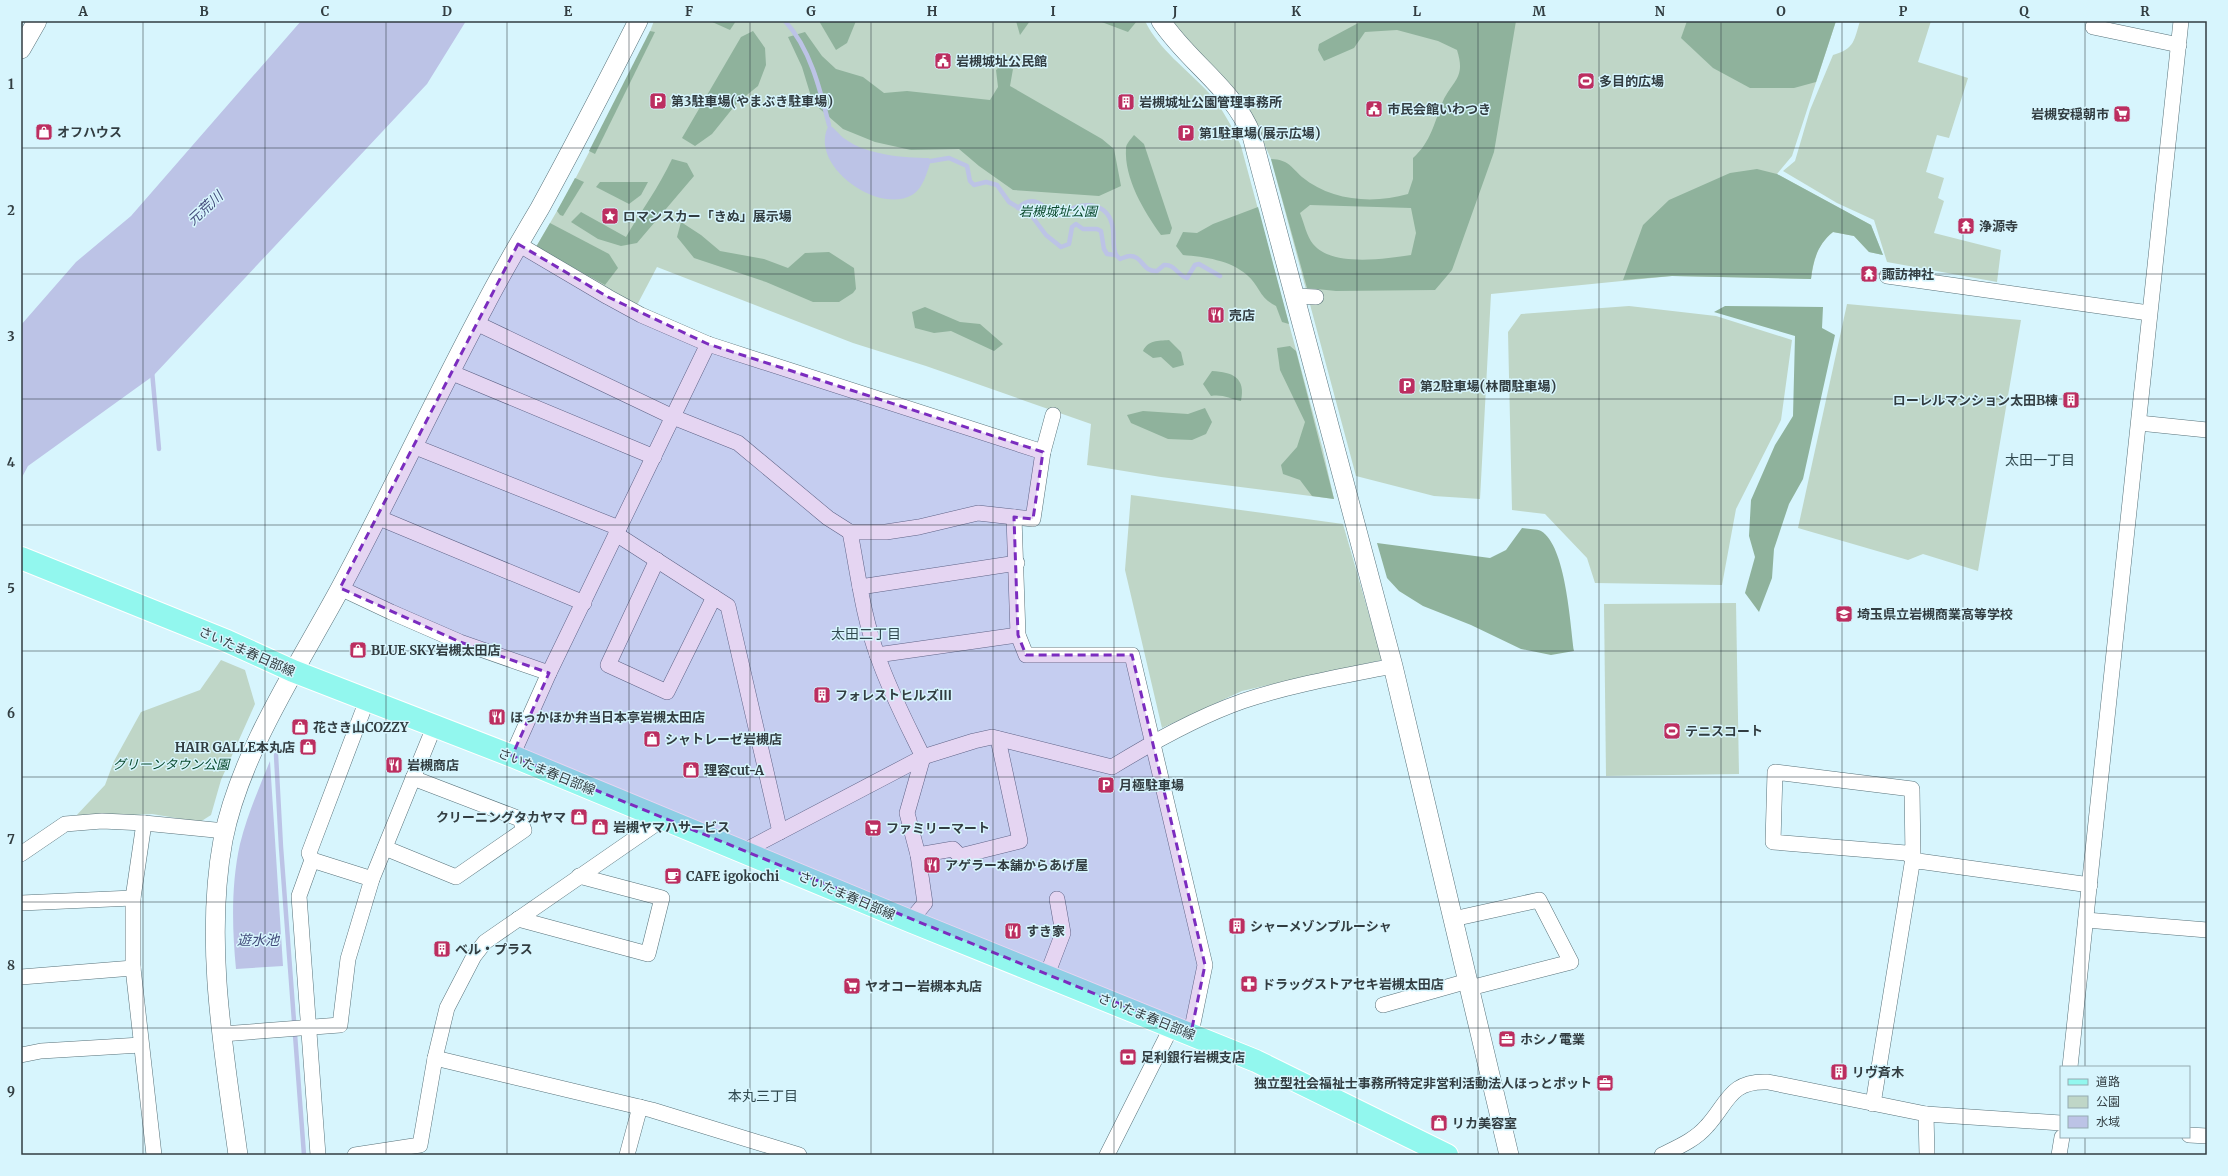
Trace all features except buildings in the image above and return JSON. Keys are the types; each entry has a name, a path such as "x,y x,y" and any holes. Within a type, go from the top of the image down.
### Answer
{"main road":[{"name":"さいたま春日部線","path":"21,558 227,640 293,671 512,756 910,921 1047,975 1256,1061 1447,1155"}],"street":[{"path":"22,44 38,21"},
{"path":"238,1155 222,1034 215,923 219,874 225,831 235,796 249,761 293,671 340,588 476,322 518,244 539,210 638,21"},
{"path":"1160,21 1174,40 1234,103 1246,122 1295,296 1393,666 1509,1155"},
{"path":"2095,21 2093,27 2179,45"},
{"path":"2070,1066 2181,21"},
{"path":"518,244 549,264 640,314 708,344 1043,452"},
{"path":"1887,276 2149,313"},
{"path":"1295,296 1316,297"},
{"path":"476,322 674,417 738,443 828,518 850,532 878,533 899,530 978,513 1033,519 1043,452 1053,415"},
{"path":"512,756 549,673 708,344"},
{"path":"450,372 654,457"},
{"path":"2139,423 2207,430"},
{"path":"413,446 617,531 657,560 728,606 780,832"},
{"path":"377,516 584,603"},
{"path":"1014,517 1017,563 1018,635 1026,655 1132,655 1154,742 1205,965 1181,1030 1107,1155"},
{"path":"850,532 860,587 877,656 892,695 923,757 906,813 918,855 925,903 910,921"},
{"path":"657,560 608,665 667,692 714,597"},
{"path":"860,587 1017,563"},
{"path":"340,588 460,642 549,673"},
{"path":"877,656 1018,635"},
{"path":"744,851 923,757 974,741 992,738 998,739 1112,767 1154,742 1242,702 1300,686 1393,666"},
{"path":"366,700 309,854 312,860 372,879"},
{"path":"222,1034 340,1025 348,959 372,879 434,727"},
{"path":"918,855 953,849 960,856 1020,841 998,739"},
{"path":"1873,1104 1913,858 1912,789 1775,772 1773,842 1906,853 1913,858 1918,861 2090,885"},
{"path":"385,848 456,877 524,830 520,819 413,778"},
{"path":"355,1155 420,1145 435,1058 447,1008 464,973 486,942 663,819"},
{"path":"21,854 65,824 102,821 144,823 225,831"},
{"path":"144,823 133,898 132,968 154,1155"},
{"path":"312,860 299,896 299,1028 318,1155"},
{"path":"518,919 648,954 662,898 579,876"},
{"path":"21,903 82,898 133,898"},
{"path":"1047,975 1063,933 1057,899"},
{"path":"1383,1005 1571,962 1540,900 1453,919"},
{"path":"2086,920 2207,930"},
{"path":"21,977 132,968"},
{"path":"21,1055 41,1051 141,1045"},
{"path":"435,1058 640,1107 799,1155"},
{"path":"1662,1155 1698,1134 1707,1126 1723,1102 1743,1084 1756,1081 1768,1082 1926,1114 2060,1123"},
{"path":"627,1155 640,1107"},
{"path":"1926,1114 1927,1155"},
{"path":"2190,1135 2207,1136"},
{"path":"2059,1155 2062,1138"}],"highlighted area":[{"path":"518,244 608,297 708,344 1043,452 1033,519 1014,517 1018,635 1026,655 1132,655 1205,965 1191,1033 512,756 549,673 460,642 340,588"}],"green space":[{"name":"岩槻城址公園","path":"654,21 1145,21 1158,41 1214,99 1227,118 1241,146 1323,450 1334,499 1161,477 1087,465 1091,424 926,366 853,343 657,267 637,305 536,247 571,187 645,44"},
{"path":"710,21 736,21 730,30"},
{"path":"819,21 856,21 847,43 836,50"},
{"path":"1016,21 1030,21 1020,35"},
{"path":"1099,21 1137,21 1128,32"},
{"path":"1168,21 1836,21 1792,156 1777,174 1871,225 1883,255 1869,252 1854,236 1833,232 1823,242 1817,253 1811,279 1672,276 1491,294 1480,499 1434,496 1356,476 1271,159 1262,139"},
{"path":"1362,21 1516,21 1494,152 1452,270 1435,290 1336,291 1307,288 1271,159 1286,162 1313,185 1339,196 1381,199 1408,194 1413,179 1413,158 1428,139 1443,101 1459,73 1460,67 1457,50 1438,41 1397,30 1365,32 1354,48 1324,61 1318,50 1319,44","holes":["1310,205 1411,208 1416,233 1411,255 1359,260 1333,256 1322,251 1313,244 1307,234 1300,213"]},
{"path":"1687,21 1836,21 1816,82 1794,88 1750,88 1713,68 1681,38"},
{"path":"1860,21 1931,21 1918,62 1968,78 1949,138 1937,135 1926,172 1944,178 1938,198 1944,201 1934,233 2001,250 1997,282 1887,262 1874,220 1837,203 1783,171 1795,161 1810,110 1833,55 1850,47 1855,39"},
{"path":"650,31 655,32 595,154 589,151"},
{"path":"753,31 765,48 766,65 758,86 737,103 712,134 695,146 682,138 741,37"},
{"path":"805,32 822,56 836,69 863,77 884,93 907,91 990,100 998,87 996,70 1002,64 1013,69 1010,86 1102,139 1114,149 1121,186 1099,196 1013,190 979,166 959,149 911,150 875,142 843,129 813,103 802,67 788,37"},
{"path":"1134,135 1144,144 1172,228 1170,234 1161,235 1148,216 1132,183 1126,160 1126,146"},
{"path":"672,159 687,163 694,176 637,243 621,246 598,239 571,222 581,212 626,237 656,189"},
{"path":"1757,169 1777,174 1871,225 1883,255 1869,252 1854,236 1833,232 1820,247 1817,253 1811,279 1672,276 1623,280 1643,225 1669,200 1730,173"},
{"path":"575,178 584,182 563,216 560,215 557,211"},
{"path":"600,182 648,182 641,195 629,204 596,187"},
{"path":"1258,207 1289,324 1282,322 1276,306 1270,303 1263,296 1255,283 1240,270 1217,260 1183,255 1176,246 1183,232 1197,233 1213,224"},
{"path":"681,222 701,235 720,251 764,259 788,268 805,253 829,252 854,268 856,289 853,293 839,302 813,302 766,282 694,258 677,237"},
{"path":"550,223 609,254 618,268 605,285 536,247"},
{"path":"1847,304 2021,320 1978,571 1923,554 1908,560 1798,528"},
{"path":"1629,306 1716,316 1792,340 1781,420 1736,509 1722,585 1595,583 1587,558 1545,514 1512,510 1508,332 1521,314"},
{"path":"1725,306 1823,307 1822,328 1835,335 1803,479 1789,504 1774,549 1772,578 1759,612 1745,593 1755,557 1749,536 1751,500 1775,445 1793,416 1795,336 1714,312"},
{"path":"925,307 960,322 980,324 1003,344 994,351 951,331 934,333 915,328 912,312"},
{"path":"1169,340 1181,352 1184,365 1173,368 1161,357 1153,358 1143,351 1145,347 1151,343"},
{"path":"1290,346 1296,351 1334,499 1312,496 1300,480 1283,474 1281,465 1297,447 1305,422 1280,370 1277,348"},
{"path":"1212,371 1232,375 1240,382 1242,387 1241,401 1223,396 1211,396 1203,384"},
{"path":"1205,408 1212,422 1206,434 1192,440 1168,439 1131,423 1127,415 1143,411 1188,414"},
{"path":"1131,495 1343,524 1382,660 1242,691 1162,728 1125,570"},
{"path":"1522,528 1541,531 1549,539 1556,552 1565,586 1574,651 1551,655 1521,649 1471,625 1423,606 1399,591 1387,578 1377,543 1490,558 1506,550"},
{"path":"1736,603 1739,774 1606,776 1604,604"},
{"name":"グリーンタウン公園","path":"221,660 245,670 255,704 221,780 211,815 200,822 152,814 74,818 105,785 114,761 141,712 200,690"}],"water":[{"name":"元荒川","path":"301,21 466,21 427,84 153,376 28,466 21,479 21,325 76,262 131,216"},
{"path":"829,125 845,139 864,149 897,156 929,158 931,161 919,189 912,195 897,199 881,198 865,192 849,182 836,170 828,155 825,140"},
{"name":"遊水池","path":"270,761 283,966 236,969 233,906 237,859 246,823"}],"waterway":[{"path":"785,21 794,32 808,56 818,83 829,125"},
{"path":"931,161 949,158 967,166 970,181 974,185 986,182 997,185 1009,202 1031,215 1046,235 1061,247 1069,244 1072,227 1076,224 1083,229 1097,229 1101,231 1104,249 1107,254 1116,255 1120,259 1129,256 1138,258 1145,267 1152,271 1157,271 1164,265 1168,265 1187,278 1195,265 1199,264 1220,276"},
{"path":"1018,208 1023,204 1032,201 1041,204 1053,215 1064,215 1069,210 1083,205 1090,205 1103,210 1108,214 1111,221 1116,255"},
{"path":"152,371 159,449"},
{"path":"276,755 281,847 304,1155"}],"place":[{"name":"岩槻城址公民館","path":"943,61"},
{"name":"多目的広場","path":"1586,81"},
{"name":"第3駐車場(やまぶき駐車場)","path":"658,101"},
{"name":"岩槻城址公園管理事務所","path":"1126,102"},
{"name":"市民会館いわつき","path":"1374,109"},
{"name":"岩槻安穏朝市","path":"2122,114"},
{"name":"オフハウス","path":"44,132"},
{"name":"第1駐車場(展示広場)","path":"1186,133"},
{"name":"ロマンスカー「きぬ」展示場","path":"610,216"},
{"name":"浄源寺","path":"1966,226"},
{"name":"諏訪神社","path":"1869,274"},
{"name":"売店","path":"1216,315"},
{"name":"第2駐車場(林間駐車場)","path":"1407,386"},
{"name":"ローレルマンション太田B棟","path":"2071,400"},
{"name":"埼玉県立岩槻商業高等学校","path":"1844,614"},
{"name":"BLUE SKY岩槻太田店","path":"358,650"},
{"name":"フォレストヒルズⅢ","path":"822,695"},
{"name":"ほっかほか弁当日本亭岩槻太田店","path":"497,717"},
{"name":"花さき山COZZY","path":"300,727"},
{"name":"テニスコート","path":"1672,731"},
{"name":"シャトレーゼ岩槻店","path":"652,739"},
{"name":"HAIR GALLE本丸店","path":"308,747"},
{"name":"岩槻商店","path":"394,765"},
{"name":"理容cut-A","path":"691,770"},
{"name":"月極駐車場","path":"1106,785"},
{"name":"クリーニングタカヤマ","path":"579,817"},
{"name":"岩槻ヤマハサービス","path":"600,827"},
{"name":"ファミリーマート","path":"873,828"},
{"name":"アゲラー本舗からあげ屋","path":"932,865"},
{"name":"CAFE igokochi","path":"673,876"},
{"name":"シャーメゾンプルーシャ","path":"1237,926"},
{"name":"すき家","path":"1013,931"},
{"name":"ベル・プラス","path":"442,949"},
{"name":"ドラッグストアセキ岩槻太田店","path":"1249,984"},
{"name":"ヤオコー岩槻本丸店","path":"852,986"},
{"name":"ホシノ電業","path":"1507,1039"},
{"name":"足利銀行岩槻支店","path":"1128,1057"},
{"name":"リヴ斉木","path":"1839,1072"},
{"name":"独立型社会福祉士事務所特定非営利活動法人ほっとポット","path":"1605,1083"},
{"name":"リカ美容室","path":"1439,1123"}],"district":[{"name":"太田一丁目","path":"2040,460"},
{"name":"太田二丁目","path":"866,634"},
{"name":"本丸三丁目","path":"763,1096"}]}
